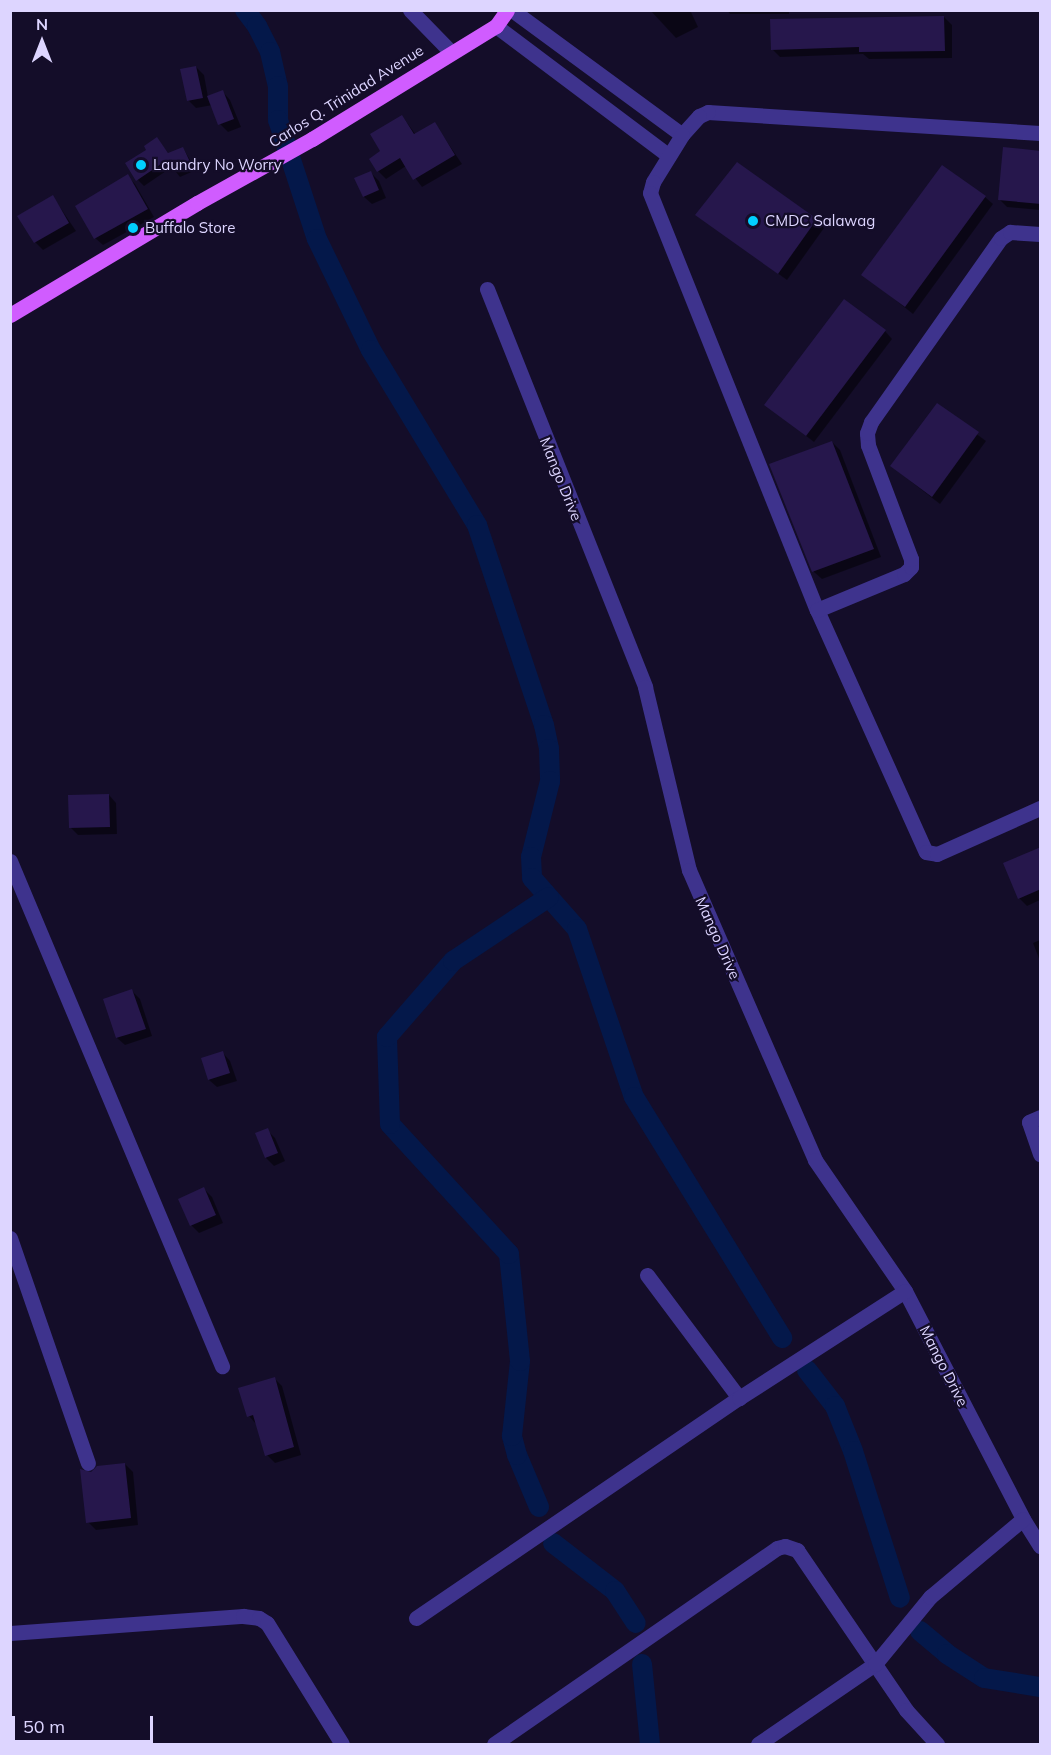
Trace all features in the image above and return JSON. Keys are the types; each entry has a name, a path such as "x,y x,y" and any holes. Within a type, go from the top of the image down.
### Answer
{"main road":[{"name":"Carlos Q. Trinidad Avenue","path":"10,315 196,203 312,139 495,26 509,10"}],"street":[{"path":"410,10 451,52"},
{"path":"509,10 682,135"},
{"path":"495,26 669,156"},
{"path":"1041,133 719,112 699,116 682,135 653,182 650,193 817,610 926,852 937,854 1041,808"},
{"path":"817,610 904,574 911,567 911,559 868,445 867,433 871,422 1001,238 1010,232 1041,234"},
{"name":"Mango Drive","path":"487,289 645,687 689,870 815,1160 905,1290 1023,1519 1036,1543 1041,1546"},
{"path":"10,861 222,1366"},
{"path":"1041,1117 1029,1122 1041,1154"},
{"path":"10,1238 88,1463"},
{"path":"647,1275 739,1398"},
{"path":"416,1618 739,1398 905,1290"},
{"path":"759,1744 875,1664 930,1598 1023,1519"},
{"path":"494,1744 777,1548 785,1546 797,1550 906,1710 937,1744"},
{"path":"10,1633 243,1616 259,1618 267,1623 342,1744"}],"building":[{"path":"944,16 945,51 859,52 859,47 771,50 770,19"},
{"path":"196,66 203,98 187,101 180,69"},
{"path":"223,90 234,119 218,125 207,96"},
{"path":"402,115 414,134 435,122 455,155 413,180 400,158 377,172 369,159 380,151 370,134"},
{"path":"157,137 168,153 183,147 191,164 173,172 167,160 136,181 125,163 146,150 144,146"},
{"path":"1003,147 1041,151 1041,204 998,200"},
{"path":"737,162 817,219 778,274 695,215"},
{"path":"942,165 986,196 905,307 861,275"},
{"path":"371,171 379,190 363,197 354,178"},
{"path":"128,174 148,209 94,239 75,206"},
{"path":"53,195 69,223 34,243 17,216"},
{"path":"844,299 886,330 806,436 764,405"},
{"path":"937,403 979,432 932,497 890,466"},
{"path":"832,441 874,549 812,572 769,464"},
{"path":"109,794 110,827 69,828 68,795"},
{"path":"1041,847 1041,889 1018,899 1003,863"},
{"path":"132,989 146,1029 116,1038 103,999"},
{"path":"223,1051 230,1073 208,1080 201,1058"},
{"path":"268,1128 278,1153 265,1158 255,1133"},
{"path":"204,1187 216,1215 190,1226 178,1199"},
{"path":"275,1377 294,1447 265,1456 253,1415 247,1417 238,1388"},
{"path":"125,1463 131,1518 86,1523 80,1469 91,1472 97,1466"}],"waterway":[{"path":"245,10 257,26 270,52 278,86 278,120 317,239 371,350 477,525 544,725 549,749 550,781 531,857 532,878 577,929 634,1097 782,1338"},
{"path":"539,1507 517,1455 512,1436 520,1361 509,1254 390,1124 387,1037 453,961 549,897"},
{"path":"807,1370 835,1406 853,1451 900,1598"},
{"path":"553,1543 615,1591 636,1623"},
{"path":"920,1631 947,1654 984,1678 1040,1687"},
{"path":"642,1664 650,1744"}],"place":[{"name":"Laundry No Worry","path":"141,165"},
{"name":"CMDC Salawag","path":"753,221"},
{"name":"Buffalo Store","path":"133,228"}]}
